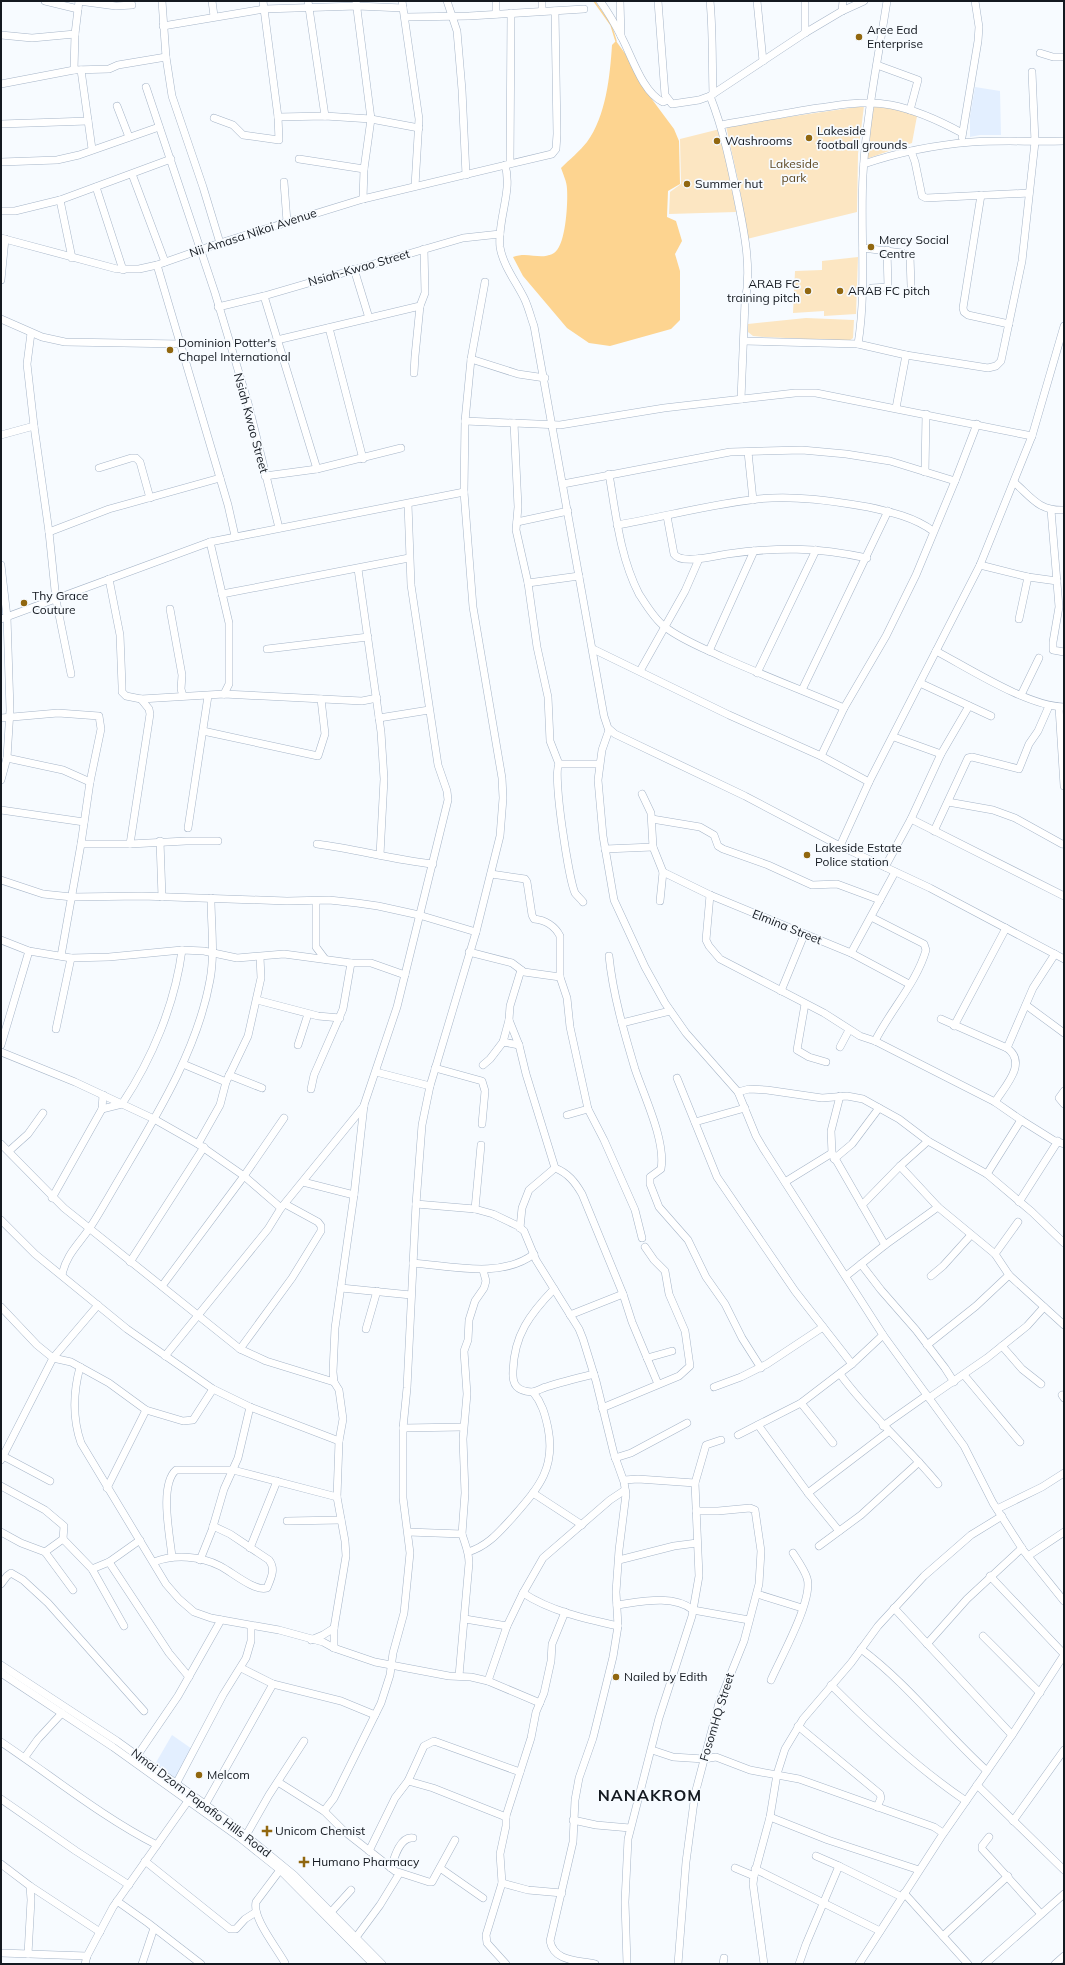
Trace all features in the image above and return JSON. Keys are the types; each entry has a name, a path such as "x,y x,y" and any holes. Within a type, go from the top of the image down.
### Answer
{"street":[{"path":"45,1 116,6 132,5"},
{"path":"162,1 166,57 172,96 220,243"},
{"path":"212,1 214,16"},
{"path":"447,1 457,31 462,90 466,175"},
{"path":"496,1 496,14"},
{"path":"542,1 542,11"},
{"path":"600,1 621,36 648,88 657,99 663,102 699,100 712,95 805,33 842,11 864,1"},
{"path":"620,1 621,36"},
{"path":"658,1 665,95 670,102"},
{"path":"710,1 712,12 710,25 712,95 721,125 744,228 746,247 747,290 745,302 741,399"},
{"path":"757,1 763,61"},
{"path":"805,1 805,33"},
{"path":"842,11 843,1"},
{"path":"858,344 862,314 864,164 866,132 887,1"},
{"path":"962,143 962,133 978,41 979,27 975,1"},
{"path":"79,4 75,34 77,70 88,121 92,149"},
{"path":"357,4 370,119 364,169 363,199"},
{"path":"163,26 263,5 403,5 406,17 418,107 419,128 415,186"},
{"path":"214,118 233,125 242,135 279,140 278,116 263,5"},
{"path":"309,5 325,116"},
{"path":"406,17 584,9"},
{"name":"Nii Amasa Nikoi Avenue","path":"3,239 123,270 157,265 220,243 363,199 543,157 554,152 556,149 555,11"},
{"path":"511,13 508,174 500,234 500,248 504,261 525,301 534,326 545,378 604,716 609,730 599,764 600,810 614,900 645,967 670,1011 686,1034 738,1092 746,1108 756,1136 882,1335 964,1446 997,1509 1022,1548 1063,1597"},
{"path":"1,35 32,38 75,34"},
{"path":"1040,53 1053,57 1064,57"},
{"path":"1,84 77,70 109,69 118,65 166,57"},
{"path":"877,65 918,80 910,110"},
{"path":"744,340 858,344 906,355 988,368 996,366 1001,361 1022,261 1035,142 1032,72"},
{"name":"Nsiah Kwao Street","path":"146,87 201,250 248,403 279,528"},
{"path":"721,125 825,107 850,104 871,104 891,105 910,110 939,120 962,133"},
{"path":"117,106 129,137"},
{"path":"278,116 325,116 370,119 419,128"},
{"path":"1,124 88,121"},
{"path":"1,162 57,160 79,155 92,149 160,127"},
{"path":"864,164 911,151 962,143 1064,141"},
{"path":"911,151 915,162 922,196 926,198 1029,194"},
{"path":"1,211 15,211 60,200 171,159"},
{"path":"299,159 364,169"},
{"path":"132,174 165,262"},
{"path":"284,182 287,222"},
{"path":"96,187 123,270"},
{"path":"981,195 963,308 964,312 968,315 1009,324"},
{"path":"60,200 72,258"},
{"name":"Nsiah-Kwao Street","path":"218,307 264,296 463,238 500,234"},
{"path":"1,280 3,239"},
{"path":"863,248 887,250 910,256 911,286"},
{"path":"414,373 420,306 425,293 424,249"},
{"path":"872,288 888,287 887,250"},
{"path":"157,265 220,478 235,536"},
{"path":"354,269 369,318"},
{"path":"324,1811 334,1798 381,1703 390,1675 391,1665 404,1613 410,1564 408,1532 403,1498 403,1428 407,1388 416,1204 422,1125 430,1086 476,932 500,836 503,791 473,607 469,572 464,492 465,421 471,359 485,282"},
{"path":"264,296 317,469"},
{"path":"277,340 420,306"},
{"path":"1,319 31,333 65,342 181,344"},
{"path":"840,846 869,782 894,737 980,565 1015,483 1032,436 1064,326"},
{"path":"329,328 363,459"},
{"path":"31,333 27,364 34,426 49,532 56,600 71,674"},
{"path":"896,408 906,355"},
{"path":"471,359 518,374 545,378"},
{"path":"465,421 552,425 664,408 795,393 816,393 1032,436"},
{"path":"925,472 926,414"},
{"path":"514,423 518,507 517,536 528,583 537,646 548,697 550,741 559,764 557,767 557,787 566,849 575,892 584,902"},
{"path":"821,756 844,708 886,636 916,575 977,424"},
{"path":"1,435 34,426"},
{"path":"265,476 317,469 363,459 401,448"},
{"path":"563,484 730,452 802,450 846,454 890,461 955,481"},
{"path":"748,452 753,500"},
{"path":"99,468 131,458 136,458 140,462 150,498"},
{"path":"609,474 617,526 625,558 637,588 652,613 664,627 709,651 757,673 844,708"},
{"path":"49,532 109,509 220,478"},
{"path":"1015,483 1042,508 1064,510"},
{"path":"4,618 210,542 464,492"},
{"path":"617,526 753,500 800,499 846,503 888,511 915,520 933,531"},
{"path":"334,1648 334,1628 346,1556 337,1497 339,1441 342,1419 338,1390 334,1382 335,1328 354,1195 364,1105 397,1007 448,800 447,791 438,765 411,585 408,504"},
{"path":"1051,510 1059,607 1052,642 1053,650 1064,652"},
{"path":"517,522 568,511"},
{"path":"802,690 867,558 888,511"},
{"path":"667,516 670,540 676,557 680,559 698,559 754,551 794,548 843,553 867,558"},
{"path":"210,542 230,635 229,684 224,694"},
{"path":"757,673 816,550"},
{"path":"709,651 754,551"},
{"path":"222,594 409,558"},
{"path":"640,671 685,591 698,559"},
{"path":"1,565 9,717 7,758 1,780"},
{"path":"980,565 1028,577 1057,581"},
{"path":"358,568 377,698 384,779 380,855"},
{"path":"528,583 579,576"},
{"path":"1019,619 1028,577"},
{"path":"109,579 120,635 122,692 132,698 140,699 224,694 362,701 377,698"},
{"path":"170,609 182,675 181,689 183,696"},
{"path":"267,649 368,637"},
{"path":"593,649 730,715 821,756 869,782"},
{"path":"936,651 1021,695 1048,706 1061,707 1064,786"},
{"path":"1021,695 1039,658"},
{"path":"920,683 991,716"},
{"path":"188,828 208,696"},
{"path":"130,844 150,714 149,709 140,699"},
{"path":"203,731 318,756 325,734 321,699"},
{"path":"885,867 911,819 941,754 969,706"},
{"path":"934,831 968,758 972,757 1016,770 1021,768 1029,744 1038,731 1048,706"},
{"path":"379,718 429,710"},
{"path":"1,718 58,713 99,716 101,729 90,782 81,844 61,956"},
{"path":"609,730 745,796 840,846 963,905 1064,959"},
{"path":"894,737 941,754"},
{"path":"7,758 63,770 90,782"},
{"path":"559,764 599,764"},
{"path":"642,794 652,820 653,847 663,872 660,901"},
{"path":"948,802 993,810 1015,818 1062,844"},
{"path":"1,810 84,822"},
{"path":"911,819 1064,896"},
{"path":"652,820 700,827 714,835 718,846 723,850 761,863 812,885 837,884 880,900"},
{"path":"160,841 162,897"},
{"path":"81,844 130,844 160,841 218,842"},
{"path":"317,844 351,848 409,861 433,864"},
{"path":"605,849 653,847"},
{"name":"Elmina Street","path":"663,872 710,895 804,935 851,953 909,984"},
{"path":"851,953 895,872"},
{"path":"491,874 525,880 527,882 532,915 534,919 543,920 550,924 560,936 560,977 568,998 570,1027 588,1109 604,1140 635,1210 642,1238"},
{"path":"1,880 38,892 72,897 162,897 316,901 378,906 476,932"},
{"path":"710,895 705,934 709,946 720,958 860,1036 875,1041 995,1102 1021,1120 1061,1142 1019,1202"},
{"path":"62,1275 64,1262 89,1229 154,1119 183,1064 208,992 212,952 211,898"},
{"path":"316,901 316,947 325,959"},
{"path":"871,917 924,944 926,950 926,953 896,1009 884,1024 875,1041"},
{"path":"954,1026 1006,928"},
{"path":"781,992 804,935"},
{"path":"1,940 29,951 71,958 109,957 182,950 212,952 237,958 284,954 351,963 371,964 405,975"},
{"path":"102,1109 122,1104 144,1065 164,1022 175,985 182,950"},
{"path":"1,1044 29,951"},
{"path":"469,952 512,963 521,970 534,974 560,977"},
{"path":"1007,1048 1041,974 1055,954"},
{"path":"609,956 622,1023 636,1071 652,1113 662,1160 660,1171 650,1177 650,1184 653,1193 663,1212 688,1240 706,1277 725,1304 742,1338 761,1368"},
{"path":"130,1262 201,1146 220,1105 226,1082 245,1044 257,1000 261,978 260,957"},
{"path":"56,1030 71,958"},
{"path":"311,1089 314,1075 335,1031 346,1000 351,963"},
{"path":"483,1065 490,1059 503,1042 509,1020 510,1006 521,970"},
{"path":"257,1000 326,1018 340,1018"},
{"path":"805,1004 798,1050 809,1057 826,1062"},
{"path":"1026,1005 1064,1033"},
{"path":"622,1023 670,1011"},
{"path":"298,1045 308,1014"},
{"path":"326,1018 335,1031"},
{"path":"941,1019 1007,1048 1014,1055 1017,1060 1016,1068 995,1102"},
{"path":"509,1020 519,1044 526,1074 555,1168 562,1171 574,1181 582,1194 658,1384"},
{"path":"840,1047 849,1030"},
{"path":"503,1042 519,1044"},
{"path":"1,1052 103,1095 154,1119 201,1146 283,1206 318,1222 321,1226 321,1231 292,1278 240,1349"},
{"path":"183,1064 226,1082"},
{"path":"435,1068 482,1081 485,1091 482,1124"},
{"path":"376,1072 430,1086"},
{"path":"230,1075 262,1088"},
{"path":"677,1078 717,1176 795,1291 852,1364"},
{"path":"738,1092 749,1089 767,1090 822,1098 840,1096 855,1097 879,1108 928,1141 987,1174 1038,1217 1064,1243"},
{"path":"1064,1091 1059,1098 1064,1104"},
{"path":"52,1198 102,1109 103,1095"},
{"path":"840,1096 831,1130 833,1156 884,1245"},
{"path":"165,1356 268,1229 283,1206 364,1105"},
{"path":"694,1122 746,1108"},
{"path":"785,1182 852,1144 879,1108"},
{"path":"567,1114 588,1109"},
{"path":"9,1151 28,1134 43,1113"},
{"path":"162,1286 244,1176 284,1118"},
{"path":"987,1174 1021,1120"},
{"path":"862,1205 900,1166 928,1141"},
{"path":"1,1144 52,1198 130,1262 162,1286 198,1317 240,1349 266,1361 334,1382"},
{"path":"475,1209 481,1144"},
{"path":"900,1166 938,1207 995,1254 1008,1275 1064,1325"},
{"path":"520,1228 522,1208 529,1190 555,1168"},
{"path":"303,1182 354,1195"},
{"path":"416,1204 475,1209 493,1214 524,1231 536,1260 578,1329 594,1374 615,1458 624,1480 625,1490 617,1604 618,1626 605,1697 579,1778 573,1820 573,1842 562,1893 550,1937 553,1951 563,1958 595,1964"},
{"path":"846,1276 884,1245 938,1207"},
{"path":"1,1220 34,1254 51,1266 127,1329 213,1390 250,1407 339,1441"},
{"path":"995,1254 1018,1222"},
{"path":"931,1276 943,1266 971,1235"},
{"path":"602,1408 679,1376 690,1366 685,1331 669,1294 664,1271 645,1247"},
{"path":"413,1263 483,1270 515,1264 524,1261 534,1254"},
{"path":"51,1266 64,1262"},
{"path":"861,1264 881,1290 908,1320 954,1382"},
{"path":"459,1676 465,1619 468,1552 462,1534 465,1493 463,1427 467,1394 464,1351 468,1340 469,1320 486,1281 483,1270"},
{"path":"927,1345 976,1306 1008,1275"},
{"path":"341,1288 411,1295"},
{"path":"554,1288 532,1313 515,1348 513,1373 514,1385 516,1388 533,1392 594,1374"},
{"path":"366,1329 377,1291"},
{"path":"570,1314 622,1294"},
{"path":"50,1481 2,1458 53,1358 98,1305"},
{"path":"1,1307 37,1345 53,1358 63,1359 109,1383 146,1410 183,1421 193,1420 213,1390"},
{"path":"808,1493 886,1429 928,1397 954,1382 1002,1346 1027,1326 1044,1308"},
{"path":"714,1387 761,1368 823,1327"},
{"path":"738,1435 801,1403 852,1364 882,1335"},
{"path":"1002,1346 1022,1369 1041,1384"},
{"path":"647,1358 672,1351"},
{"path":"80,1367 74,1395 77,1432 81,1443 166,1584 189,1608 211,1618 251,1627 279,1630 311,1640 323,1642 334,1648 375,1662 449,1676 471,1677 488,1681 540,1703"},
{"path":"840,1374 886,1429 919,1462 938,1484"},
{"path":"964,1375 1020,1442"},
{"path":"468,1552 486,1545 500,1532 533,1493 547,1471 550,1447 545,1413 533,1392"},
{"path":"801,1403 833,1443"},
{"path":"200,1560 213,1526 224,1488 238,1458 250,1407"},
{"path":"107,1488 146,1410"},
{"path":"615,1458 631,1453 688,1423"},
{"path":"758,1425 808,1493 839,1531"},
{"path":"403,1428 463,1427"},
{"path":"627,1964 625,1902 627,1850 630,1828 652,1750 659,1718 693,1610 699,1576 695,1483 706,1444 721,1440"},
{"path":"819,1546 861,1515 919,1462"},
{"path":"172,1557 167,1502 169,1481 172,1474 176,1470 233,1470 337,1497"},
{"path":"997,1509 1037,1490 1064,1473"},
{"path":"624,1480 638,1479 695,1483"},
{"path":"250,1548 277,1482"},
{"path":"1,1486 45,1510 62,1523 64,1526 63,1539 92,1568 124,1626"},
{"path":"488,1681 507,1626 540,1562 610,1500 625,1490"},
{"path":"533,1493 582,1525"},
{"name":"FosomHQ Street","path":"678,1964 684,1879 691,1820 704,1759 719,1703 744,1641 757,1594 761,1551 755,1510 750,1508 718,1511 696,1511"},
{"path":"764,1964 754,1891 755,1872 770,1817 777,1774 785,1749 798,1726 894,1608 924,1576 971,1534 1002,1516"},
{"path":"287,1521 341,1520"},
{"path":"154,1562 172,1557 200,1560 219,1565 258,1588 267,1588 273,1570 269,1560 230,1534 213,1526"},
{"path":"1,1532 21,1543 45,1552 73,1590"},
{"path":"408,1532 462,1534"},
{"path":"1028,1556 1064,1532"},
{"path":"45,1552 63,1539"},
{"path":"92,1568 109,1562 140,1540"},
{"path":"619,1560 674,1546 697,1543"},
{"path":"927,1644 967,1599 990,1576 1022,1548"},
{"path":"770,1680 798,1623 808,1592 807,1578 793,1553"},
{"path":"109,1562 169,1653 189,1677"},
{"path":"1,1584 11,1573 23,1580 48,1603 144,1711"},
{"path":"859,1964 943,1833 1012,1735 1064,1654 990,1576"},
{"path":"523,1593 533,1600 565,1612 618,1626"},
{"path":"757,1594 802,1608"},
{"path":"617,1604 672,1601 688,1605 693,1610 749,1620"},
{"path":"894,1608 1012,1735"},
{"path":"506,1964 487,1943 486,1934 502,1883 500,1854 506,1826 506,1817 531,1738 536,1712 544,1693 550,1669 552,1644 565,1612"},
{"path":"465,1619 507,1626"},
{"path":"137,1756 189,1677 222,1620"},
{"path":"176,1784 223,1695 241,1668 249,1650 251,1627"},
{"path":"311,1640 324,1635 334,1628"},
{"path":"983,1636 1040,1693"},
{"path":"861,1649 880,1663 901,1685 920,1701 987,1771"},
{"name":"Nmai Dzorn Papafio Hills Road","path":"1,1665 137,1756 205,1805 245,1838 294,1875 332,1911 382,1964"},
{"path":"241,1668 273,1684 341,1701 375,1715"},
{"name":"Nmai Dzorn Papafio Hills Road","path":"1,1673 62,1713 188,1801 245,1838 280,1870 373,1964"},
{"path":"205,1805 273,1684"},
{"path":"832,1685 900,1749 966,1801"},
{"path":"25,1757 62,1713"},
{"path":"798,1726 880,1794 881,1798 877,1808"},
{"path":"245,1838 304,1741"},
{"path":"369,1851 395,1798 408,1781 424,1746 434,1741 520,1772"},
{"path":"1,1742 25,1757 75,1795 157,1845"},
{"path":"652,1750 673,1757 704,1759 716,1757 733,1765 750,1770 799,1779 934,1827 943,1833"},
{"path":"1013,1821 1064,1750"},
{"path":"408,1781 433,1788 506,1817"},
{"path":"278,1782 324,1811 344,1831 399,1874 429,1882 435,1879 455,1840"},
{"path":"977,1785 1064,1870"},
{"path":"1,1798 76,1851 129,1885"},
{"path":"85,1964 87,1956 117,1902 188,1801"},
{"path":"770,1817 828,1840 919,1870"},
{"path":"573,1820 596,1825 630,1828"},
{"path":"989,1837 982,1846 982,1849 1041,1914"},
{"path":"391,1868 398,1846 408,1838 413,1838"},
{"path":"816,1856 903,1895 968,1964"},
{"path":"145,1862 230,1929 236,1929 245,1919 256,1912"},
{"path":"1,1864 30,1886 100,1932"},
{"path":"799,1964 808,1938 839,1866"},
{"path":"440,1868 483,1898"},
{"path":"735,1868 755,1872 824,1902 880,1931"},
{"path":"280,1870 256,1902 256,1912 285,1964"},
{"path":"356,1936 380,1905 399,1874"},
{"path":"943,1936 1008,1876"},
{"path":"502,1883 528,1890 562,1893"},
{"path":"28,1954 31,1900 30,1886"},
{"path":"332,1911 352,1890"},
{"path":"985,1964 1064,1894"},
{"path":"117,1902 201,1964"},
{"path":"142,1964 154,1928"},
{"path":"1,1953 87,1956"},
{"path":"1055,1964 1064,1956"}],"shaded area":[{"path":"616,41 632,63 645,90 674,129 679,141 680,184 668,191 667,217 676,221 682,241 675,254 680,271 680,320 671,329 610,346 589,343 567,328 523,276 513,257 519,255 544,256 554,253 558,249 564,233 567,204 567,186 561,168 587,142 599,120 606,95 612,45"},
{"path":"975,87 1000,91 1001,135 980,135 970,137 970,116"},
{"path":"172,1735 192,1749 175,1781 154,1766"}],"green space":[{"name":"Lakeside park","path":"864,106 858,154 857,212 747,239 739,185 726,126"},
{"path":"874,107 893,108 917,116 912,143 869,158 864,164 866,132"},
{"path":"720,129 730,174 736,212 669,214 670,192 681,184 680,139"},
{"name":"ARAB FC pitch","path":"858,257 856,314 824,316 824,311 793,313 795,271 822,270 822,261"},
{"path":"806,318 854,320 853,338 849,341 765,337 753,336 748,332 748,324"}],"waterway":[{"path":"594,1 611,25 616,41"}],"place":[{"name":"Aree Ead Enterprise","path":"859,37"},
{"name":"Lakeside football grounds","path":"809,138"},
{"name":"Washrooms","path":"717,141"},
{"name":"Summer hut","path":"687,184"},
{"name":"Mercy Social Centre","path":"871,247"},
{"name":"ARAB FC training pitch","path":"808,291"},
{"name":"ARAB FC pitch","path":"840,291"},
{"name":"Dominion Potter's Chapel International","path":"170,350"},
{"name":"Thy Grace Couture","path":"24,603"},
{"name":"Lakeside Estate Police station","path":"807,855"},
{"name":"Nailed by Edith","path":"616,1677"},
{"name":"Melcom","path":"199,1775"},
{"name":"Unicom Chemist","path":"267,1831"},
{"name":"Humano Pharmacy","path":"304,1862"}],"district":[{"name":"NANAKROM","path":"650,1795"}]}
